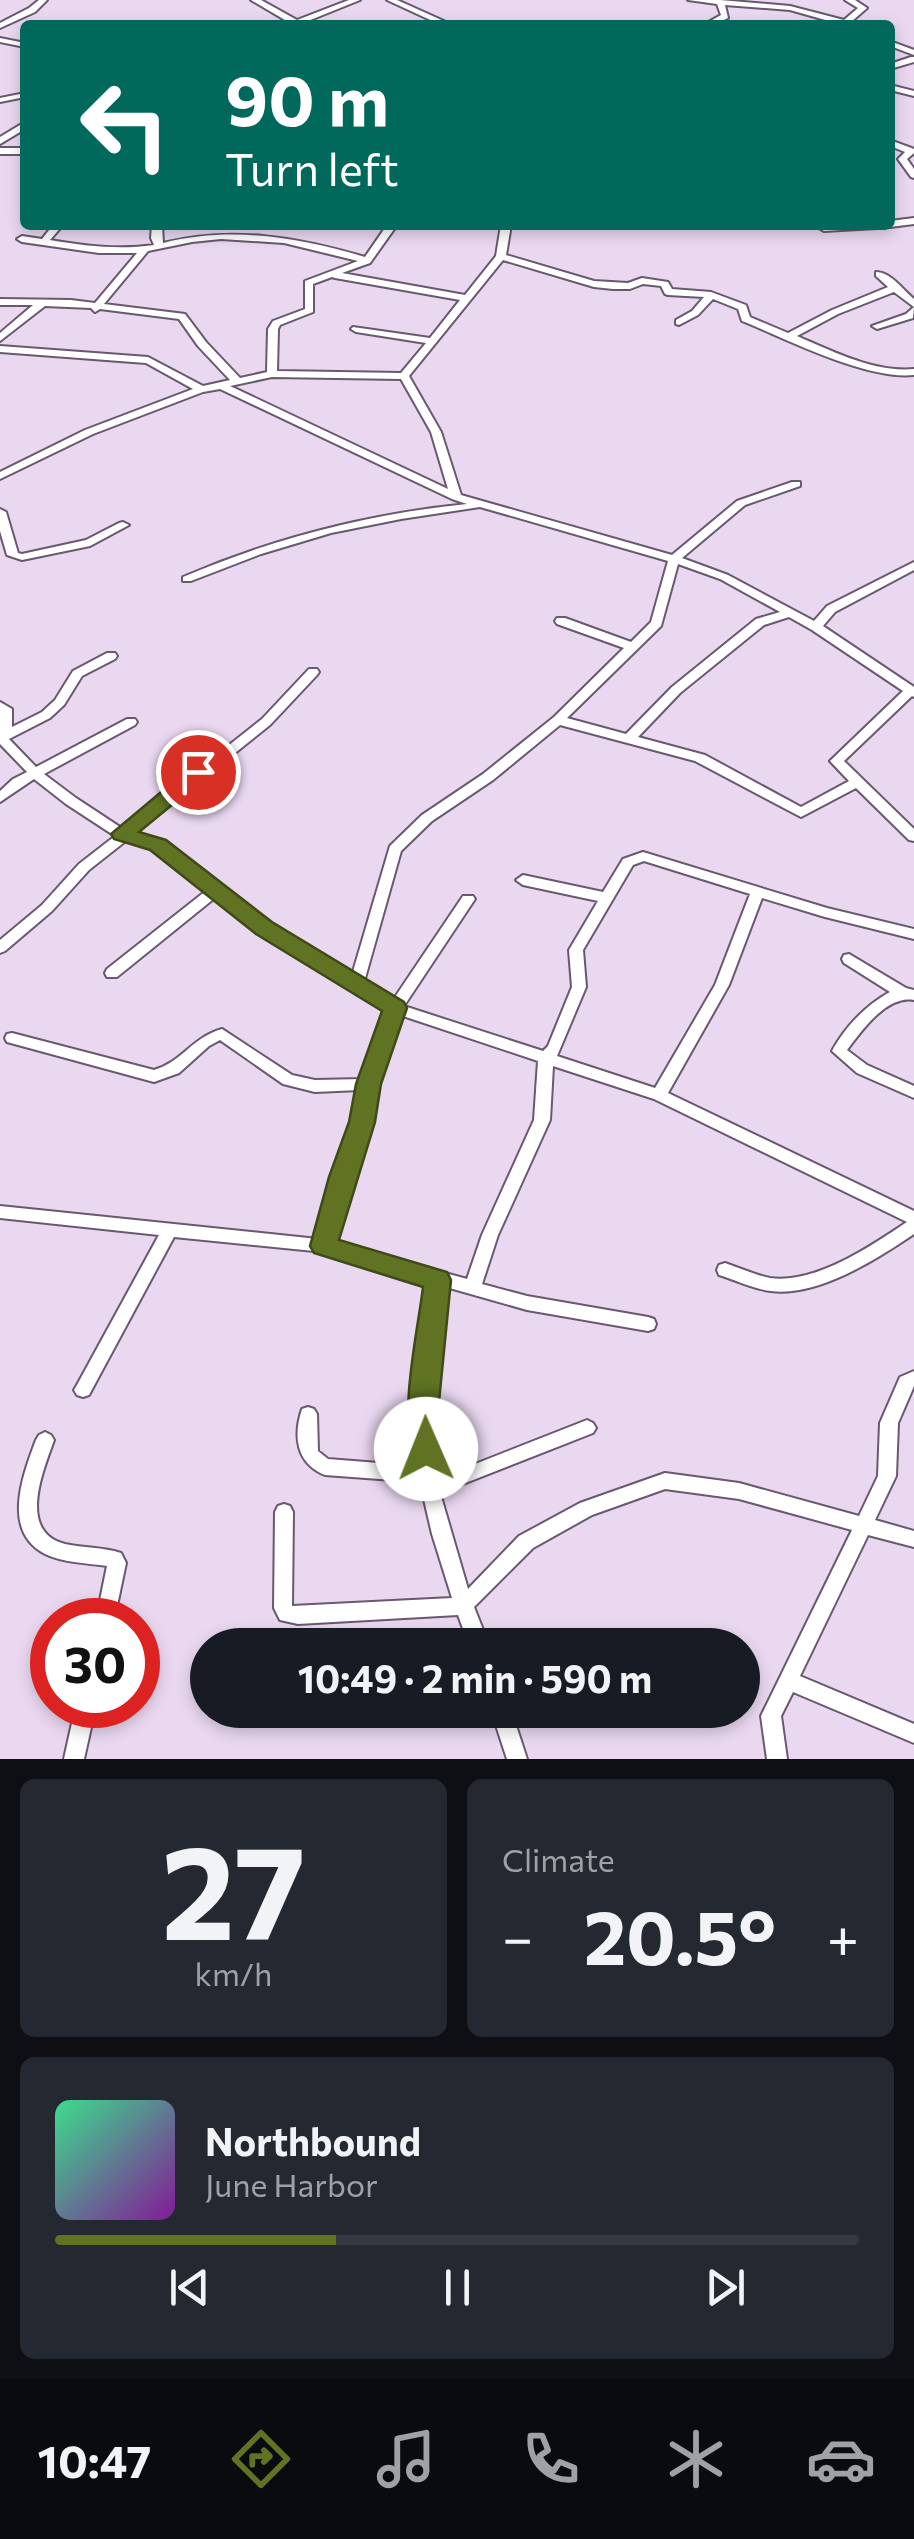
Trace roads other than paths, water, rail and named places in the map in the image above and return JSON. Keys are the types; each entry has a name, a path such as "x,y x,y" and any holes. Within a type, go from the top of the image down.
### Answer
{"street":[{"path":"0,26 43,0"},
{"path":"254,0 287,20"},
{"path":"313,20 356,0"},
{"path":"392,0 437,20"},
{"path":"692,0 763,4 836,20"},
{"path":"849,0 863,8 852,20"},
{"path":"716,20 724,16 722,4"},
{"path":"803,20 816,14"},
{"path":"909,144 912,153 902,162 914,175"},
{"path":"44,242 54,230"},
{"path":"157,230 160,246"},
{"path":"266,237 273,230"},
{"path":"272,374 272,329 276,323 310,310 308,283 318,276 336,274 367,261 389,230"},
{"path":"404,376 501,256 505,230"},
{"path":"22,239 84,248 144,250 198,238 266,237 322,247 367,261"},
{"path":"94,309 144,250"},
{"path":"501,256 607,287 632,288 642,280 665,284 668,292 711,296 743,307 745,319 891,374 905,377 914,372"},
{"path":"336,274 466,298"},
{"path":"877,326 910,316 914,307 880,274"},
{"path":"792,335 897,287"},
{"path":"679,322 696,313 711,296"},
{"path":"0,302 43,302 182,316 235,379"},
{"path":"0,338 43,302"},
{"path":"356,329 433,340"},
{"path":"0,349 148,360 201,389"},
{"path":"0,476 15,472 88,432 235,379 272,374 404,376"},
{"path":"404,376 436,432 456,497"},
{"path":"221,386 456,497 674,559 724,578 816,628 912,692 836,761 914,837"},
{"path":"0,464 15,472"},
{"path":"356,985 396,849 427,818 488,777 558,720 657,622 674,559 741,503 796,484"},
{"path":"187,579 229,560 367,518 484,505"},
{"path":"0,512 13,554 22,557 90,543 123,525"},
{"path":"816,628 831,610 914,564"},
{"path":"629,739 676,690 760,622 790,613"},
{"path":"561,621 633,647"},
{"path":"3,735 46,715 60,702 77,674 111,656"},
{"path":"0,948 122,834 266,722 313,672"},
{"path":"0,706 6,709 3,735 36,774 122,834 158,845 264,928 395,1008 658,1095 914,1218"},
{"path":"558,720 700,758 801,813 856,783"},
{"path":"0,798 18,782 130,722"},
{"path":"473,1286 490,1235 542,1120 546,1058 579,987 576,950 628,862 638,856 914,934"},
{"path":"523,880 608,898"},
{"path":"112,973 216,890"},
{"path":"658,1095 722,985 758,891"},
{"path":"324,1246 342,1177 362,1122 369,1084 395,1008 468,899"},
{"path":"849,958 907,993"},
{"path":"907,993 888,998 839,1051 862,1069 914,1092"},
{"path":"12,1038 154,1076 168,1075 181,1067 204,1042 222,1034 288,1080 315,1086 369,1084"},
{"path":"0,1212 324,1246 527,1304 648,1324"},
{"path":"725,1270 776,1285 809,1278 871,1255 914,1226"},
{"path":"82,1390 170,1228"},
{"path":"438,1280 423,1422 431,1482 472,1628"},
{"path":"777,1759 771,1716 887,1476 890,1422 906,1382 914,1378"},
{"path":"308,1414 307,1453 313,1462 431,1482 489,1468 528,1447 587,1428"},
{"path":"45,1440 26,1493 29,1518 40,1540 52,1548 114,1559 118,1563 110,1598"},
{"path":"284,1512 283,1608 288,1614 463,1606 526,1542 586,1509 665,1481 739,1490 914,1540"},
{"path":"787,1680 914,1734"},
{"path":"74,1759 81,1728"},
{"path":"507,1728 518,1759"}]}
